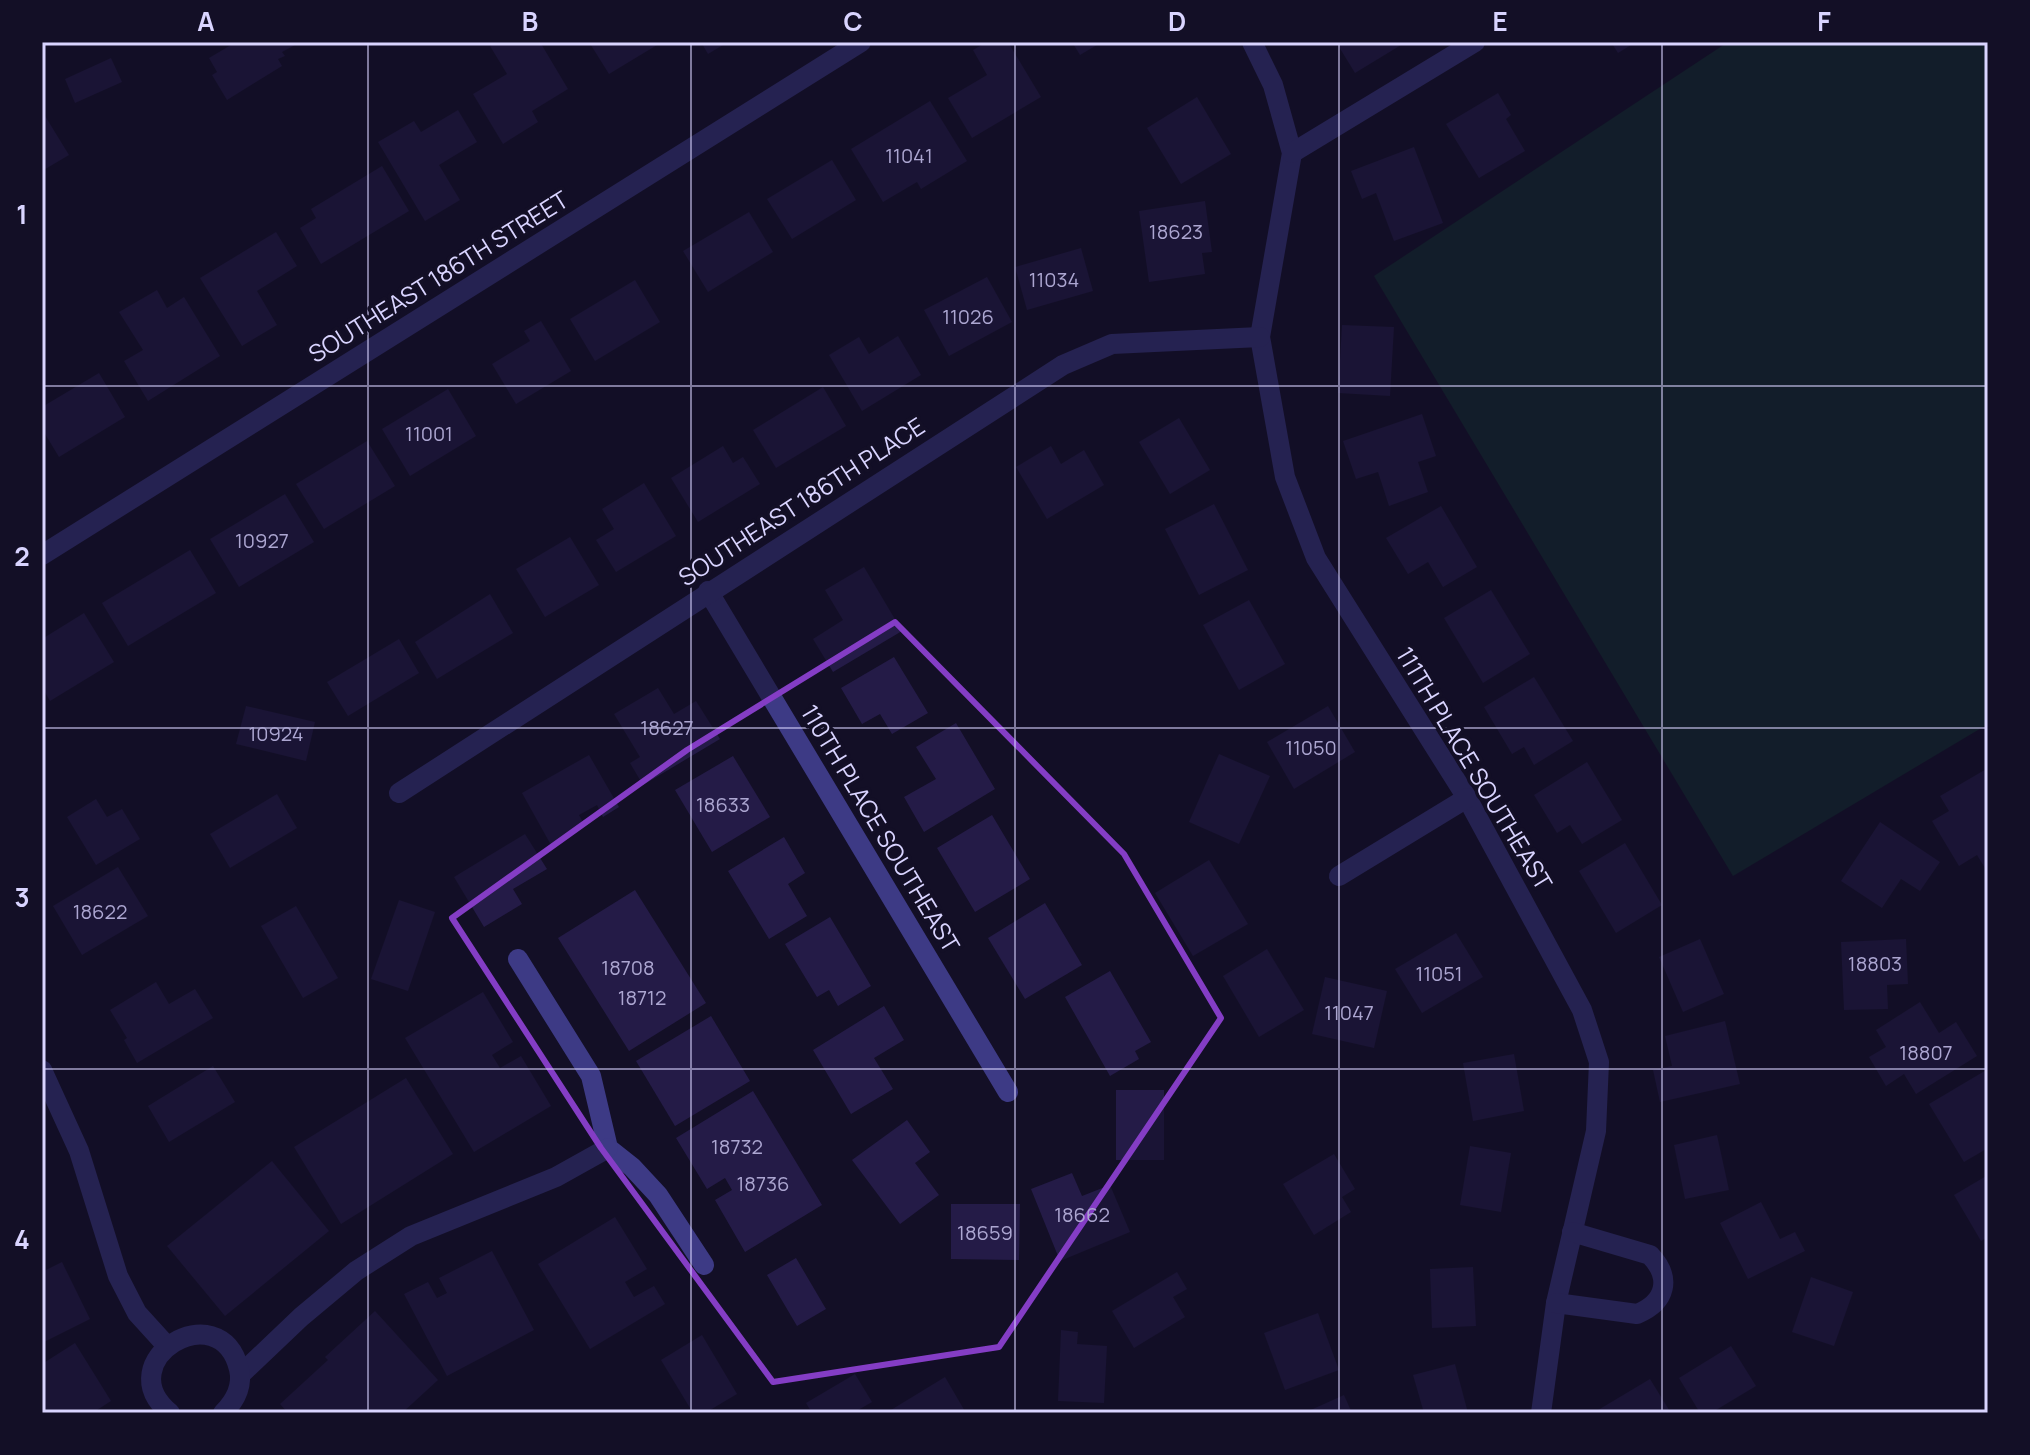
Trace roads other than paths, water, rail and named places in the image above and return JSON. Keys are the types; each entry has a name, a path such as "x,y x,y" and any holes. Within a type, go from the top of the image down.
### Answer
{"street":[{"name":"SOUTHEAST 186TH STREET","path":"42,555 861,42"},
{"path":"1252,42 1273,85 1292,153 1475,42"},
{"name":"111TH PLACE SOUTHEAST","path":"1292,153 1260,337 1285,477 1316,558 1467,798 1582,1010 1599,1062 1596,1131 1556,1303 1541,1413"},
{"name":"SOUTHEAST 186TH PLACE","path":"399,793 1063,365 1112,344 1260,337"},
{"name":"110TH PLACE SOUTHEAST","path":"708,591 1008,1092"},
{"path":"1339,876 1467,798"},
{"path":"518,959 591,1076 608,1148 632,1167 658,1195 704,1265"},
{"path":"42,1070 79,1151 118,1276 137,1313 167,1346"},
{"path":"240,1375 301,1317 356,1271 411,1236 556,1177 608,1148"},
{"path":"1556,1303 1637,1314 1658,1300 1663,1289 1663,1276 1650,1255 1572,1232"},
{"path":"170,1413 156,1396 152,1382 158,1356 178,1338 192,1334 219,1340 237,1361 239,1389 234,1401 223,1413"}]}
